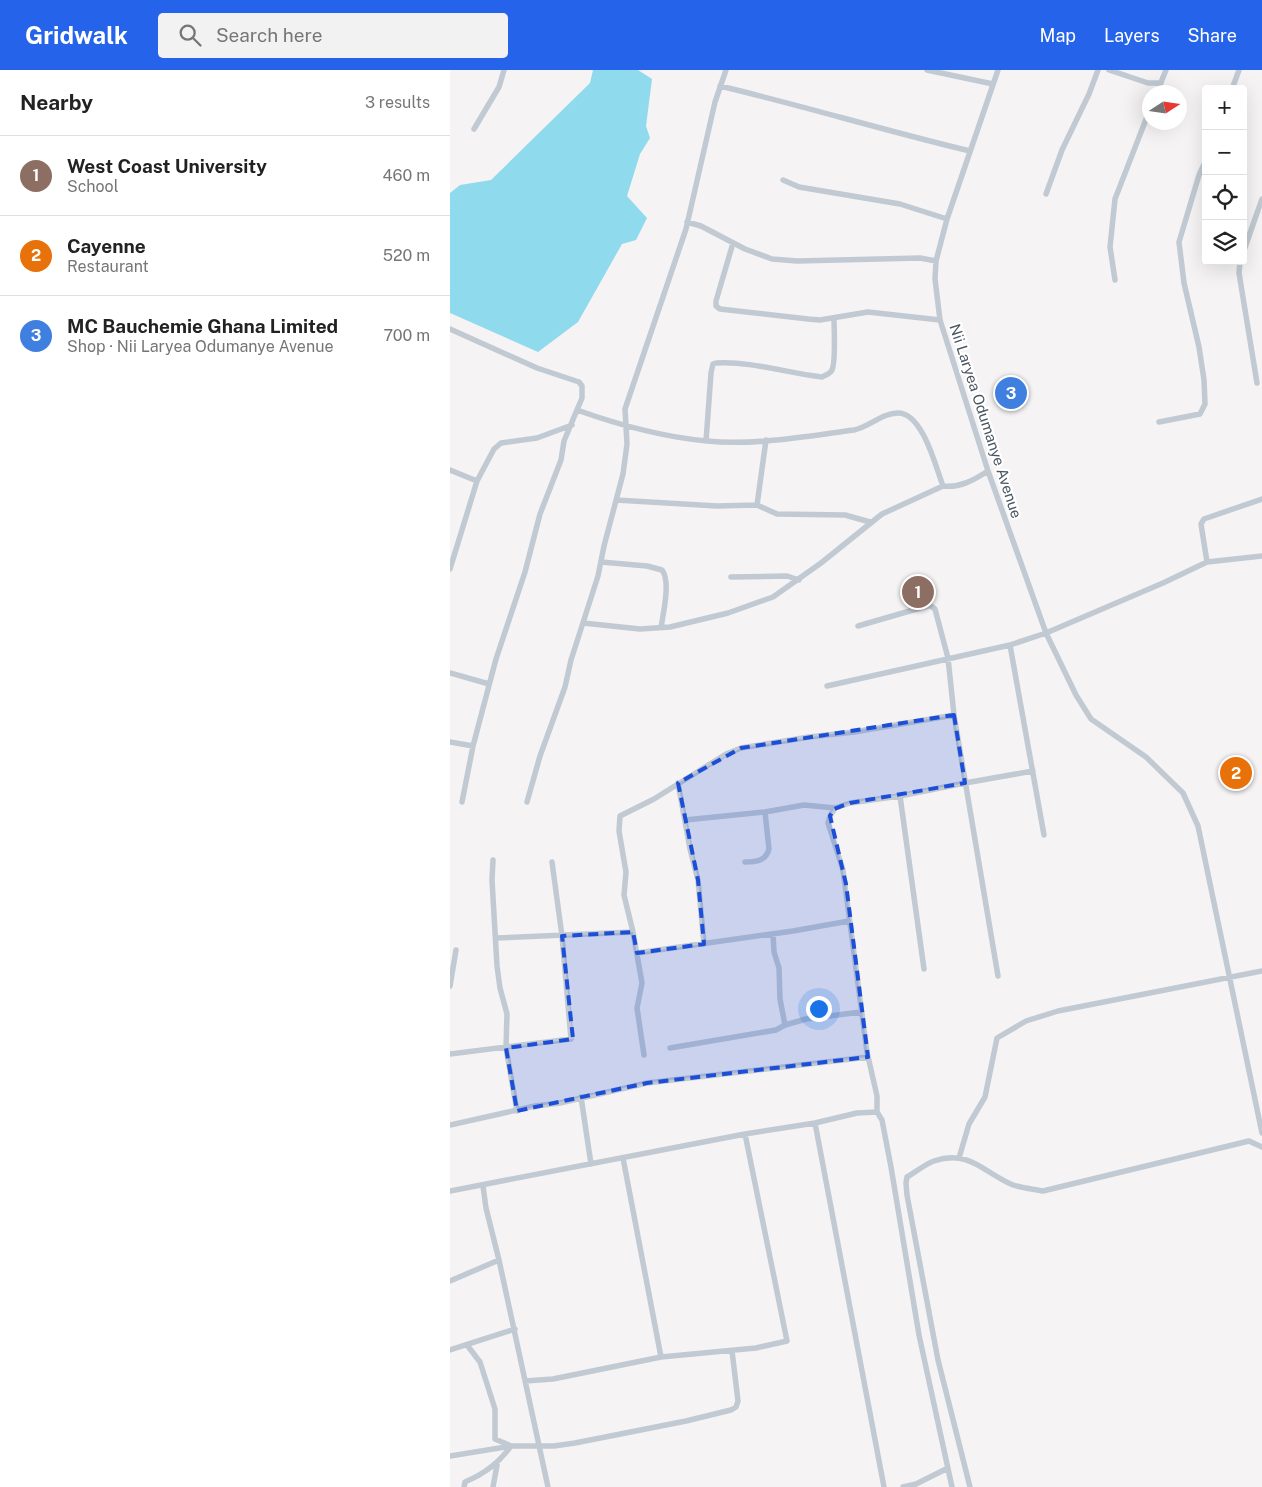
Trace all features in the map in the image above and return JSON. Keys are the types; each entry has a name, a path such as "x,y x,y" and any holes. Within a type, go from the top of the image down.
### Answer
{"street":[{"path":"474,129 499,86 504,70"},
{"path":"527,802 540,756 565,687 571,660 598,576 623,474 628,444 625,409 676,261 715,102 726,70"},
{"path":"927,70 994,84"},
{"name":"Nii Laryea Odumanye Avenue","path":"998,70 946,218 936,261 935,279 940,320 988,471 1046,633 1076,695 1090,718 1146,756 1183,793 1198,826 1262,1133"},
{"path":"1046,194 1062,150 1089,94 1098,70"},
{"path":"1109,70 1148,83 1161,83 1166,70"},
{"path":"1233,85 1239,70"},
{"path":"720,86 779,100 910,137 970,151"},
{"path":"1114,280 1110,247 1114,205 1122,178 1142,129"},
{"path":"1159,422 1200,414 1205,404 1206,391 1202,361 1184,283 1180,242 1202,171"},
{"path":"783,180 799,187 900,204 946,218"},
{"path":"1247,242 1262,200"},
{"path":"687,222 701,226 733,244 772,259 920,258 936,261"},
{"path":"733,244 716,301 716,306 720,309 808,319 834,318 868,312 940,320"},
{"path":"1240,265 1239,273 1258,383"},
{"path":"706,441 713,364 716,362 742,362 788,372 828,375 832,370 833,361 834,318"},
{"path":"450,329 537,368 579,382 583,393 572,425 564,441 561,460 540,514 525,572 489,684 473,746 462,802"},
{"path":"577,410 626,426 706,441 766,440 854,430 898,413 916,423 943,486"},
{"path":"450,569 453,544 477,481 494,449 501,443 537,438 572,425"},
{"path":"757,505 766,440"},
{"path":"450,470 477,481"},
{"path":"583,623 640,629 685,625 728,614 773,598 799,580 882,514 943,486 963,484 988,471"},
{"path":"1207,562 1200,524 1204,519 1262,499"},
{"path":"616,500 717,506 757,505 777,514 845,515 870,522"},
{"path":"827,686 1010,645 1046,633 1207,562 1262,556"},
{"path":"601,562 647,566 662,570 666,576 666,585 661,628"},
{"path":"731,577 787,576 799,580"},
{"path":"858,626 931,606 935,609 948,658 954,715 998,976"},
{"path":"1010,645 1044,835"},
{"path":"450,673 489,684"},
{"path":"644,1055 637,1008 642,983 634,932 624,895 626,872 619,831 620,816 654,799 726,754 741,748 809,736 845,734 954,715"},
{"path":"450,742 473,746"},
{"path":"685,820 765,812 804,805 835,808 850,803 1033,772"},
{"path":"678,783 698,880 704,944"},
{"path":"900,796 924,968"},
{"path":"835,808 828,823 843,870 861,1012 868,1057 877,1096 877,1112 882,1120 917,1326 952,1487"},
{"path":"746,862 763,859 767,855 765,812"},
{"path":"493,860 498,976 507,1014 506,1048 517,1111"},
{"path":"450,1054 571,1039 562,936 552,862"},
{"path":"637,952 773,934 848,921"},
{"path":"496,938 634,932"},
{"path":"773,934 774,952 779,968 780,999 785,1024"},
{"path":"450,986 456,950"},
{"path":"959,1158 969,1124 985,1097 996,1038 1026,1021 1058,1011 1262,971"},
{"path":"670,1048 776,1030 785,1024 806,1019 861,1012"},
{"path":"450,1125 647,1083 868,1057"},
{"path":"581,1097 591,1164"},
{"path":"450,1191 745,1134 816,1123 857,1113 877,1112"},
{"path":"816,1123 883,1485"},
{"path":"525,1381 553,1379 661,1357 756,1348 787,1341 745,1134"},
{"path":"970,1487 938,1360 906,1183 907,1177 934,1161 959,1158 979,1164 997,1177 1014,1185 1043,1191 1249,1141 1262,1147"},
{"path":"623,1158 661,1357"},
{"path":"483,1186 486,1208 515,1329 548,1487"},
{"path":"450,1280 499,1260"},
{"path":"450,1350 515,1329"},
{"path":"467,1344 480,1362 495,1409 495,1439 511,1446"},
{"path":"450,1456 511,1446 554,1446 575,1443 731,1410 736,1407 738,1401 732,1351"},
{"path":"493,1487 495,1468 511,1446"},
{"path":"464,1487 465,1482 478,1477 499,1461"},
{"path":"903,1487 916,1484 948,1468"}],"highlighted area":[{"path":"954,715 965,783 850,803 834,809 830,816 846,884 868,1057 647,1083 517,1111 506,1048 573,1039 562,936 633,932 637,953 704,944 698,880 678,783 741,748"}],"water":[{"path":"593,70 638,70 652,79 646,126 650,138 640,154 627,196 647,218 636,240 622,244 578,322 538,352 450,313 450,193 460,185 491,180 590,83"}],"place":[{"name":"MC Bauchemie Ghana Limited","path":"1011,393"},
{"name":"West Coast University","path":"918,592"},
{"name":"Cayenne","path":"1236,773"}]}
